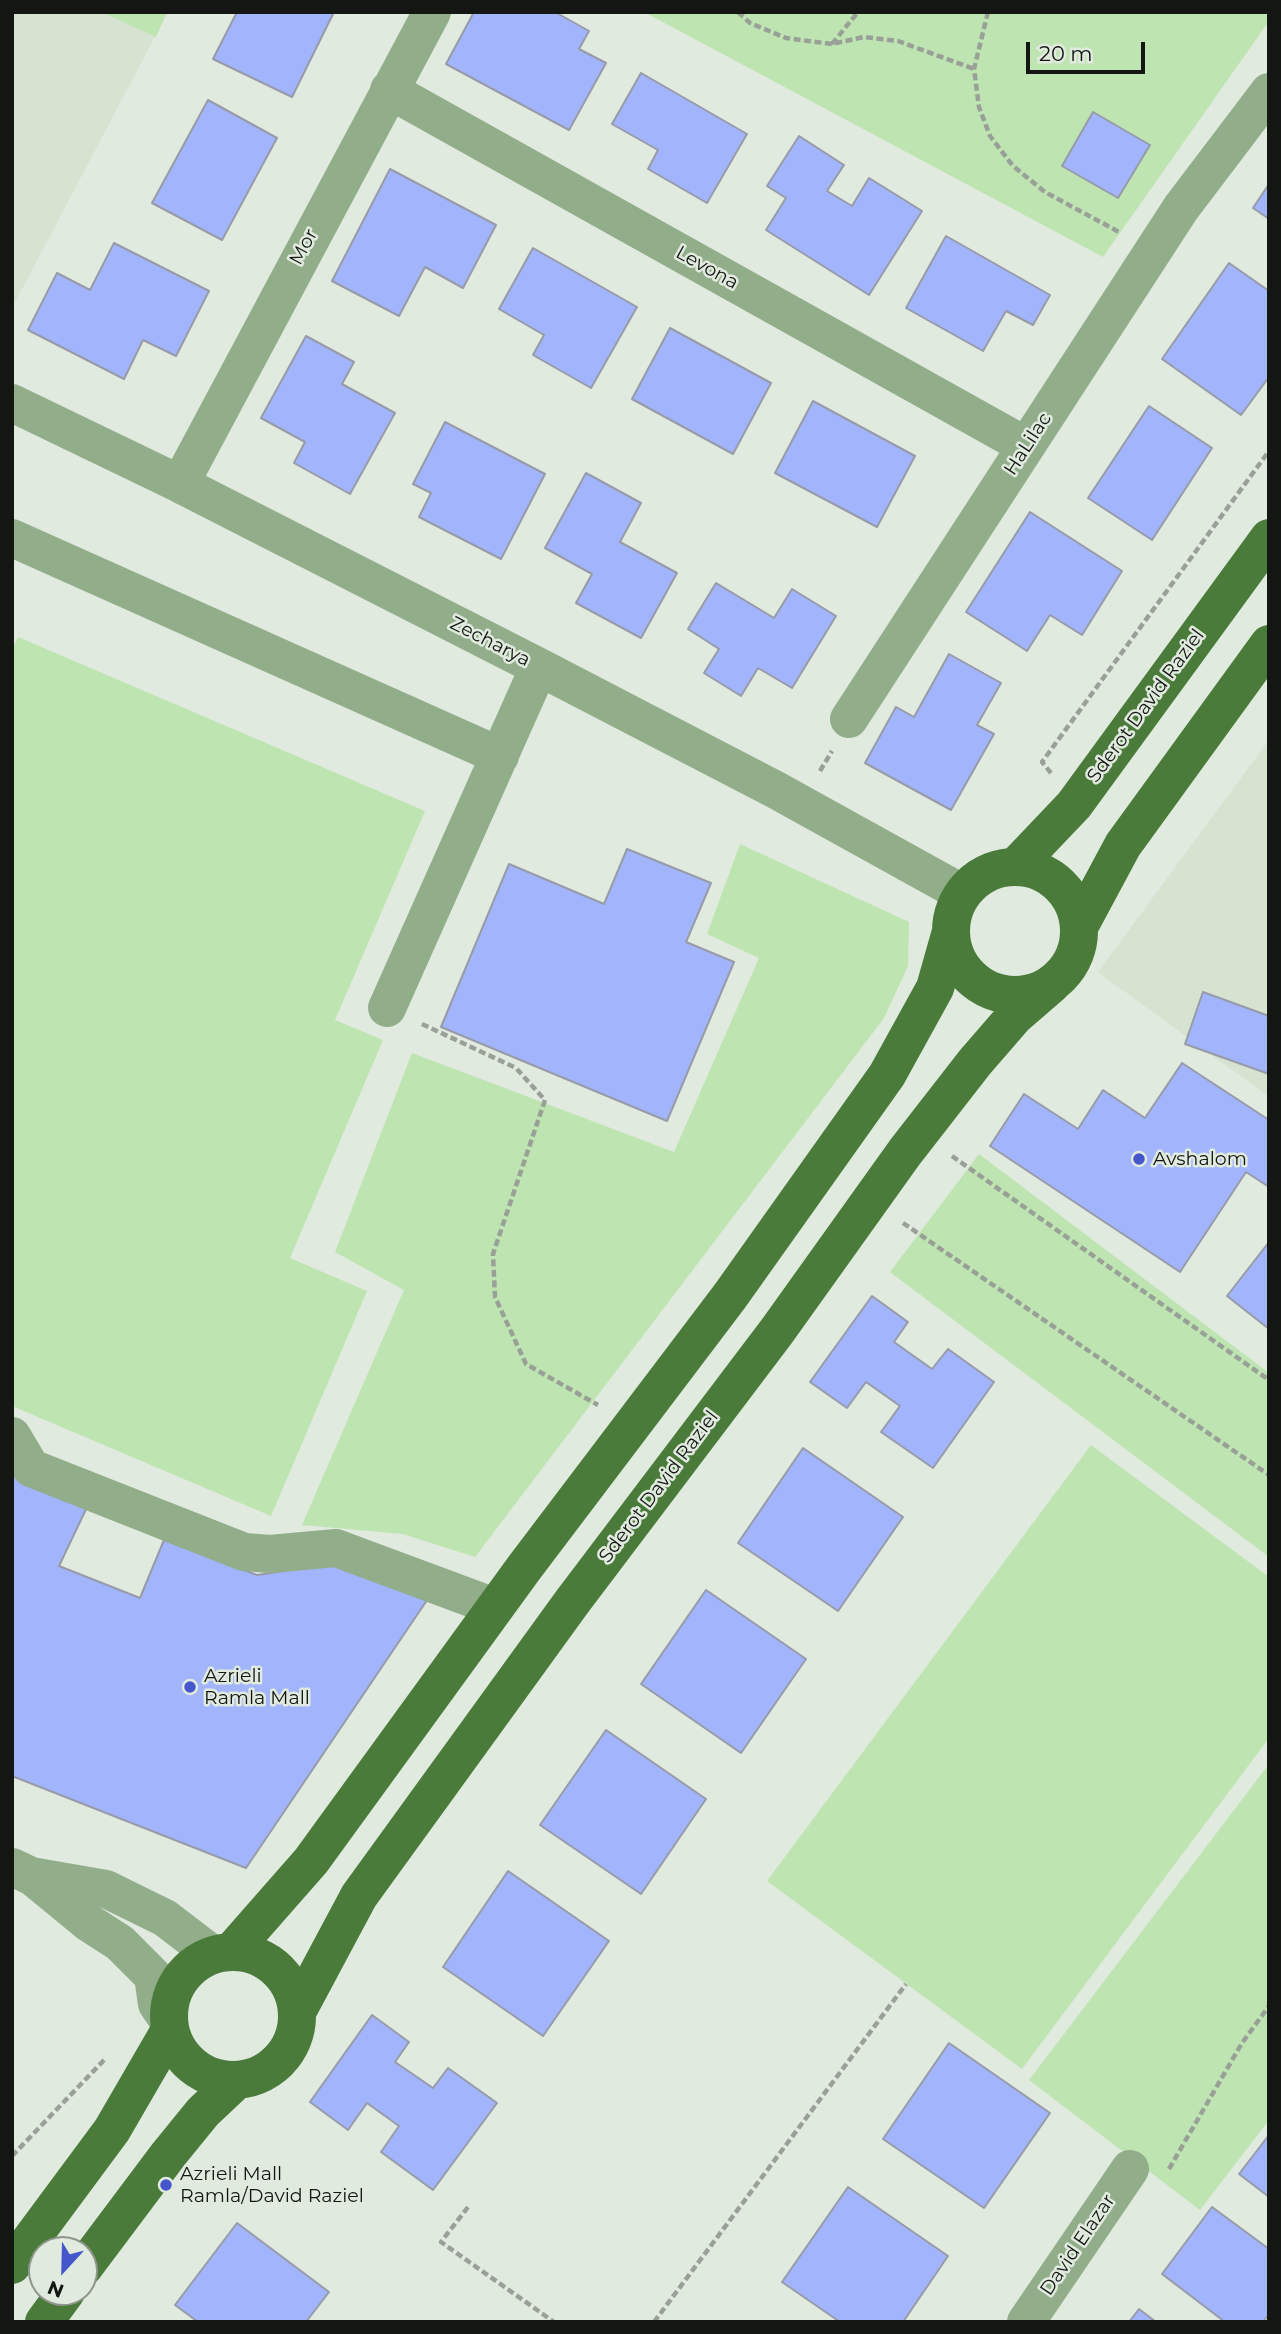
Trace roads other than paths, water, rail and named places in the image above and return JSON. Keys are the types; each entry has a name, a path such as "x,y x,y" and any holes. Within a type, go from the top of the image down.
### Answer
{"main road":[{"name":"Sderot David Raziel","path":"1015,867 1074,805 1269,538"},
{"path":"1079,927 1123,845 1269,644"},
{"path":"222,1953 311,1861 495,1607 730,1296 887,1075 935,988 950,935 952,913 962,893 976,879 995,870 1015,867 1034,869 1051,878 1065,891 1075,908 1079,927 1073,960 1051,985 1030,993 1008,995 986,988 968,975 956,957 950,935"},
{"name":"Sderot David Raziel","path":"298,2012 359,1896 572,1602 778,1331 919,1134 1014,1017 1051,985"},
{"path":"222,1953 252,1954 270,1963 288,1984 298,2012 291,2044 282,2058 254,2077 237,2080 202,2072 177,2047 169,2025 170,1998 179,1979 194,1964 222,1953"},
{"path":"12,2265 112,2130 169,2025"},
{"path":"98,2248 203,2112 237,2080"},
{"path":"44,2322 56,2306"}],"street":[{"name":"Mor","path":"180,484 432,12"},
{"name":"Levona","path":"389,90 1026,446"},
{"name":"HaLilac","path":"849,719 1181,208 1269,92"},
{"name":"Zecharya","path":"12,403 180,484 539,667 802,804 962,893"},
{"path":"12,538 500,756"},
{"path":"387,1008 539,667"},
{"path":"12,1436 31,1468 244,1552 270,1554 336,1548 495,1607"},
{"path":"22,1871 106,1889 165,1918 222,1953"},
{"path":"22,1871 89,1923 120,1943 153,1976 157,2004 169,2025"},
{"name":"David Elazar","path":"1027,2322 1130,2169"}],"place":[{"name":"Avshalom","path":"1139,1159"},
{"name":"Azrieli Ramla Mall","path":"190,1687"},
{"name":"Azrieli Mall Ramla/David Raziel","path":"166,2185"}]}
